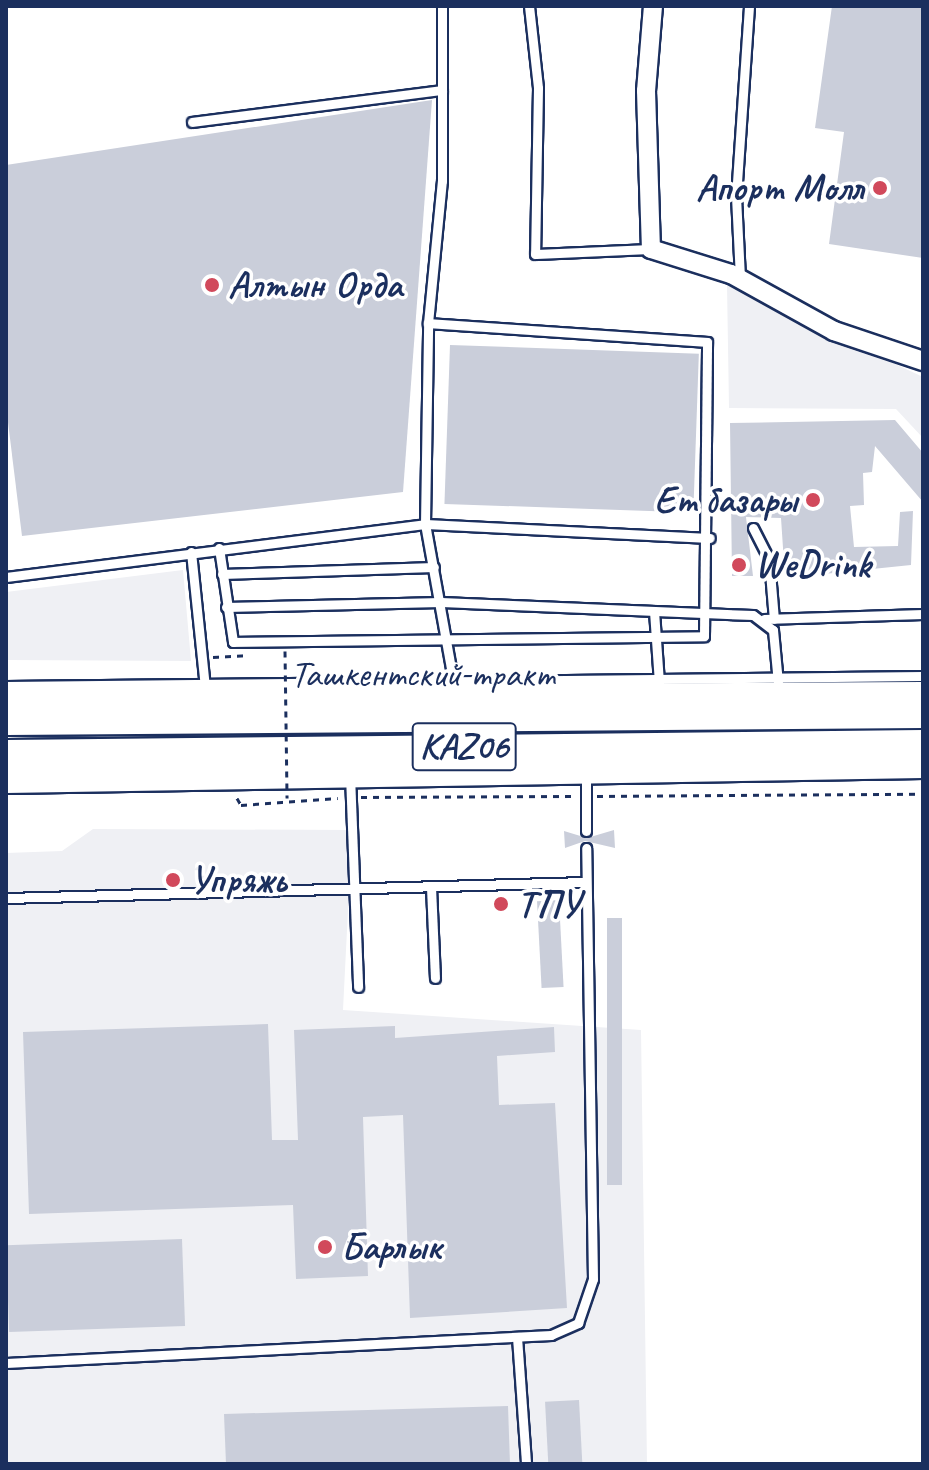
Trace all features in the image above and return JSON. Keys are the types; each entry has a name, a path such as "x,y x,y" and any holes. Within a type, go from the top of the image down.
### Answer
{"highway":[{"name":"Ташкентский тракт","path":"6,719 923,712"},
{"name":"KАZ06","path":"6,756 923,746"}],"main road":[{"path":"6,699 205,689 660,686 778,686 923,694"},
{"path":"6,781 586,775 923,766"}],"street":[{"path":"653,6 646,91 651,249 739,279 834,331 923,361"}],"lane":[{"path":"442,6 442,90 428,323 425,524 449,636 454,689"},
{"path":"529,6 538,88 535,254 651,249"},
{"path":"739,279 736,197 749,6"},
{"path":"192,122 442,90"},
{"path":"219,548 233,642 449,636 658,639 704,636 709,612 710,538 707,342 428,323"},
{"path":"6,577 425,524 710,538"},
{"path":"753,528 769,560 769,619 773,630 778,686 923,676"},
{"path":"6,686 205,689 191,552"},
{"path":"222,574 434,567"},
{"path":"226,607 441,602 709,612 769,619 923,614"},
{"path":"654,611 660,686"},
{"path":"586,831 586,775 923,776"},
{"path":"350,777 358,987"},
{"path":"6,1363 551,1335 578,1323 593,1279 586,848"},
{"path":"6,898 586,882"},
{"path":"431,887 435,978"},
{"path":"517,1337 526,1464"}],"path":[{"path":"285,651 287,798"},
{"path":"202,657 239,656"},
{"path":"237,798 241,805 351,797 923,794"}],"shaded area":[{"path":"727,285 923,377 923,438 896,409 729,408"},
{"path":"183,570 191,661 6,660 6,592"},
{"name":"Барлык","path":"93,829 352,830 343,1010 641,1030 647,1464 6,1464 6,853 62,851"}],"building":[{"name":"Апорт Молл","path":"832,6 923,6 923,258 829,244 844,132 815,128"},
{"name":"Алтын Орда","path":"432,100 403,492 22,536 6,406 6,165"},
{"name":"Алтын Орда","path":"450,345 699,354 693,513 444,504"},
{"name":"Ет базары","path":"895,420 923,453 923,502 875,446 872,472 863,473 864,505 850,506 854,547 898,546 900,512 913,511 911,565 785,578 781,518 746,517 753,576 732,576 730,423"},
{"path":"614,830 615,848 585,841 565,848 564,831 587,838"},
{"path":"559,900 564,987 542,988 537,901"},
{"path":"607,918 622,918 622,1185 607,1185"},
{"path":"268,1024 272,1140 298,1140 294,1030 395,1026 395,1038 554,1027 555,1052 497,1056 499,1105 555,1103 567,1308 410,1318 403,1115 363,1117 368,1276 296,1279 293,1205 29,1214 23,1032"},
{"path":"182,1239 185,1326 9,1332 6,1245"},
{"path":"579,1400 582,1464 548,1464 545,1402"},
{"path":"508,1406 510,1464 226,1464 224,1414"}],"place":[{"name":"Апорт Молл","path":"880,188"},
{"name":"Алтын Орда","path":"212,285"},
{"name":"Ет базары","path":"813,500"},
{"name":"WeDrink","path":"739,565"},
{"name":"Упряжь","path":"173,880"},
{"name":"ТПУ","path":"501,904"},
{"name":"Барлык","path":"325,1247"}]}
